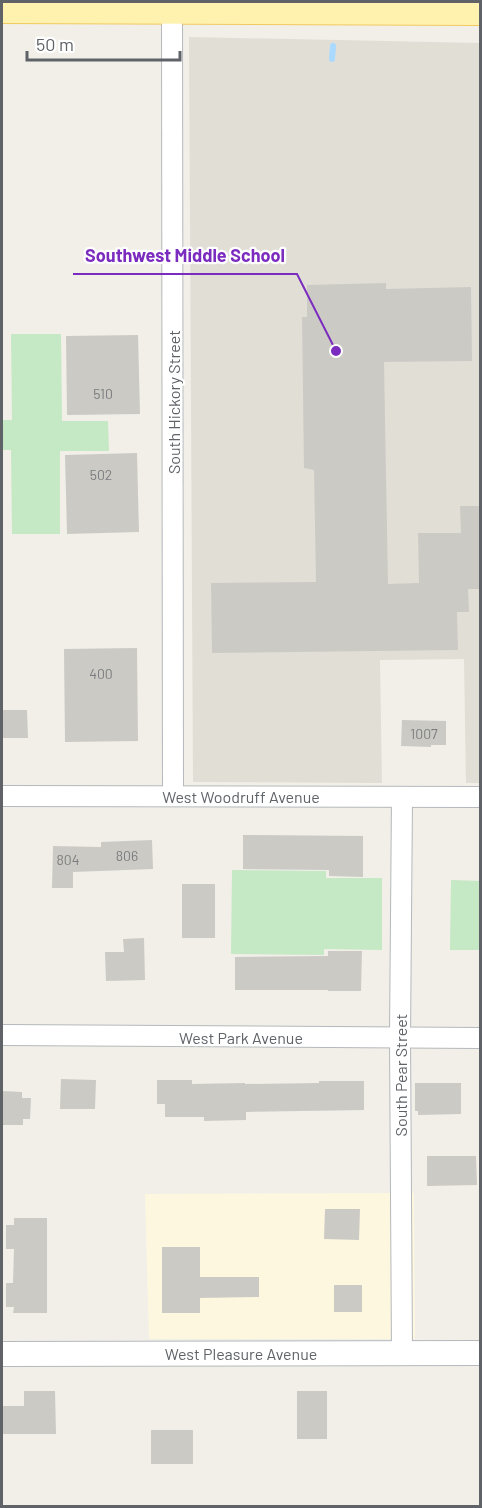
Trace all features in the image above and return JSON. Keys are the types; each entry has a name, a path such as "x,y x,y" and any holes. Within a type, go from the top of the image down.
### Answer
{"main road":[{"path":"2,7 480,9"}],"street":[{"name":"South Hickory Street","path":"172,7 173,796"},
{"name":"West Woodruff Avenue","path":"2,796 480,797"},
{"name":"South Pear Street","path":"402,797 400,1038 402,1353"},
{"name":"West Park Avenue","path":"2,1035 480,1038"},
{"name":"West Pleasure Avenue","path":"2,1354 480,1353"}],"shaded area":[{"path":"189,37 480,43 480,783 466,783 464,659 380,660 382,783 193,782"},
{"path":"414,1193 415,1339 149,1339 145,1194"}],"green space":[{"path":"11,334 61,334 62,421 108,421 109,451 60,451 60,534 12,534 11,450 2,450 2,420 12,420"},
{"path":"232,870 326,871 326,878 382,878 382,950 324,949 324,955 231,954"},
{"path":"451,880 480,881 480,950 450,950"}],"building":[{"path":"386,283 386,289 471,287 472,361 384,362 388,584 419,583 418,533 461,533 460,506 480,506 480,589 468,589 469,612 457,612 458,650 212,653 211,583 316,582 314,470 304,468 302,317 307,317 307,285"},
{"path":"138,335 140,414 67,415 66,336"},
{"path":"137,453 139,532 67,534 65,455"},
{"path":"137,648 138,741 65,742 64,649"},
{"path":"2,710 27,710 28,738 2,738"},
{"path":"402,720 446,721 446,745 401,746"},
{"path":"243,835 363,836 363,877 329,876 329,870 243,869"},
{"path":"152,840 153,869 73,872 73,888 52,888 53,846 101,847 101,842"},
{"path":"182,884 215,884 215,938 182,938"},
{"path":"144,938 145,980 106,981 105,952 124,952 123,939"},
{"path":"328,951 362,951 361,991 235,990 235,957 328,956"},
{"path":"61,1079 96,1080 95,1109 60,1109"},
{"path":"157,1080 192,1080 192,1084 364,1081 364,1110 246,1112 246,1120 204,1121 204,1117 165,1117 165,1104 157,1104"},
{"path":"415,1083 461,1083 461,1114 418,1115 418,1111 415,1111"},
{"path":"2,1091 22,1092 22,1098 31,1098 30,1119 23,1119 23,1125 2,1125"},
{"path":"427,1156 476,1156 477,1185 427,1186"},
{"path":"325,1209 360,1209 359,1240 324,1239"},
{"path":"14,1218 47,1218 47,1313 13,1313 14,1307 6,1307 6,1283 13,1283 14,1249 6,1249 6,1225 14,1225"},
{"path":"162,1247 200,1247 200,1277 259,1277 259,1297 200,1298 200,1313 162,1313"},
{"path":"334,1285 362,1285 362,1312 334,1312"},
{"path":"24,1391 55,1391 56,1434 2,1434 2,1406 24,1406"},
{"path":"297,1391 327,1391 327,1439 297,1439"},
{"path":"151,1430 193,1430 193,1464 151,1464"}],"waterway":[{"path":"332,59 333,46"}],"place":[{"name":"Southwest Middle School","path":"336,351"}]}
